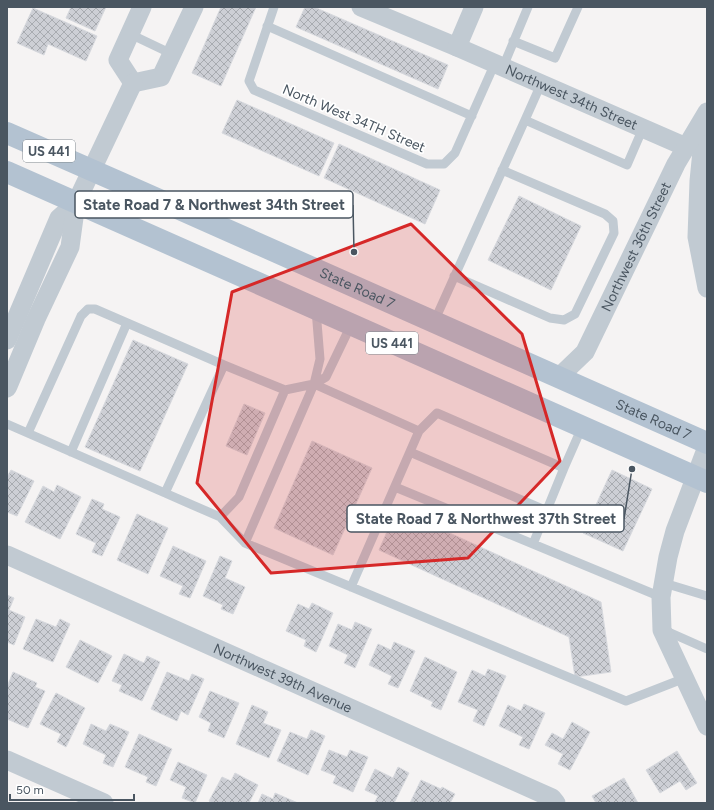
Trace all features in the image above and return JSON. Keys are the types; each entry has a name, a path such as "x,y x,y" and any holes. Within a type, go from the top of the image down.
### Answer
{"main road":[{"name":"State Road 7","path":"7,133 707,443"},
{"name":"US 441","path":"7,172 702,480"}],"street":[{"path":"133,83 118,60 142,7"},
{"path":"133,83 161,77 194,7"},
{"name":"Northwest 34th Street","path":"361,7 499,65 686,147"},
{"path":"457,47 474,7"},
{"path":"7,388 36,319 70,247 76,203 133,83"},
{"path":"706,113 699,181 697,236 707,288"},
{"name":"Northwest 36th Street","path":"559,377 586,352 672,171 706,113"},
{"path":"7,340 59,218 76,203"},
{"path":"707,447 702,480 675,531 668,557 662,590 662,630 707,726"},
{"name":"Northwest 39th Avenue","path":"7,555 552,798 556,803"},
{"path":"7,760 104,803"}],"lane":[{"name":"North West 34TH Street","path":"274,7 249,81 254,90 427,164 444,164 455,153 472,116 513,42 528,7"},
{"path":"513,42 555,58 578,7"},
{"path":"267,26 472,116"},
{"path":"130,34 172,54"},
{"path":"434,322 541,84"},
{"path":"525,120 627,165 643,128"},
{"path":"454,276 550,318 564,320 576,314 614,233 613,220 605,214 502,170"},
{"path":"28,433 81,316 88,309 95,309 285,390 314,384 326,377 351,325"},
{"path":"245,543 314,384 320,359 316,309"},
{"path":"71,452 127,323"},
{"path":"166,493 224,365"},
{"path":"314,384 419,431"},
{"path":"220,517 239,497 285,390"},
{"path":"351,587 419,431 437,413 564,468"},
{"path":"7,424 220,517 245,543 626,701 685,678"},
{"path":"533,544 582,427"},
{"path":"410,452 546,511"},
{"path":"395,487 533,544 662,590 707,596"},
{"path":"662,630 707,649"}],"highlighted area":[{"path":"411,224 522,334 560,461 468,558 271,573 197,483 232,292"}],"building":[{"path":"71,7 106,7 95,31 66,18"},
{"path":"221,7 256,7 221,86 192,73"},
{"path":"305,7 314,7 448,65 438,89 296,27"},
{"path":"33,8 97,36 86,61 48,44 44,55 17,43"},
{"path":"237,100 334,143 319,176 222,133"},
{"path":"339,144 440,190 425,224 324,178"},
{"path":"519,196 581,226 551,290 488,260"},
{"path":"133,340 188,364 140,471 85,447"},
{"path":"244,404 265,413 247,455 226,446"},
{"path":"312,441 372,468 333,555 274,528"},
{"path":"11,470 34,481 17,516 7,512 7,477"},
{"path":"612,470 652,489 623,551 583,533"},
{"path":"57,485 81,497 60,539 25,522 43,486 54,492"},
{"path":"92,499 104,504 102,509 120,517 102,556 92,552 96,543 76,534"},
{"path":"397,509 601,602 611,672 575,677 569,637 379,550"},
{"path":"137,514 168,528 148,574 117,560"},
{"path":"173,546 206,561 190,598 179,594 183,586 160,576"},
{"path":"220,556 232,561 225,578 245,587 233,614 221,609 223,605 203,596"},
{"path":"7,595 14,598 9,610 25,617 14,645 7,642"},
{"path":"312,603 333,613 316,652 304,646 306,640 286,631 298,604 309,609"},
{"path":"36,619 56,627 60,619 70,624 53,662 23,649"},
{"path":"355,622 372,629 355,668 344,663 348,655 329,646 338,624 352,630"},
{"path":"80,640 112,656 98,683 66,667"},
{"path":"394,642 415,651 398,688 388,684 392,676 369,665 378,644 391,650"},
{"path":"124,654 144,663 147,656 160,662 142,701 119,691 122,685 112,681"},
{"path":"425,657 457,672 441,710 431,706 433,702 410,691"},
{"path":"488,669 506,676 484,726 473,721 478,710 458,702 472,670 485,676"},
{"path":"13,672 37,683 35,687 45,691 28,728 7,719 7,687"},
{"path":"167,672 189,681 192,674 204,679 188,715 181,711 177,721 151,709"},
{"path":"210,691 239,703 224,738 208,731 211,723 199,717"},
{"path":"56,693 85,708 66,747 57,742 61,734 40,724"},
{"path":"524,704 545,713 529,749 519,745 523,737 499,726 508,705 521,711"},
{"path":"252,705 268,712 263,723 281,730 269,758 236,744"},
{"path":"572,722 590,732 570,770 558,764 563,754 545,745 552,733 563,739"},
{"path":"91,724 106,731 110,724 129,732 113,767 103,763 106,755 83,744"},
{"path":"311,730 325,736 308,775 277,761 290,732 307,739"},
{"path":"139,734 172,749 156,786 146,782 148,777 125,767"},
{"path":"329,750 347,757 350,750 368,757 353,792 333,783 336,776 321,770"},
{"path":"677,751 697,783 686,790 680,781 660,793 646,770"},
{"path":"178,762 207,775 195,803 182,798 186,787 170,780"},
{"path":"398,767 409,773 394,803 375,802 378,796 365,790 375,769 393,778"},
{"path":"235,773 258,785 249,803 212,803 209,801 222,777 231,781"},
{"path":"624,778 638,803 596,803 592,796"},
{"path":"421,780 441,789 442,787 455,794 450,803 410,803"},
{"path":"275,793 298,803 258,803 262,794 273,799"}],"place":[{"name":"State Road 7 & Northwest 34th Street","path":"354,252"},
{"name":"State Road 7 & Northwest 37th Street","path":"632,469"}]}
